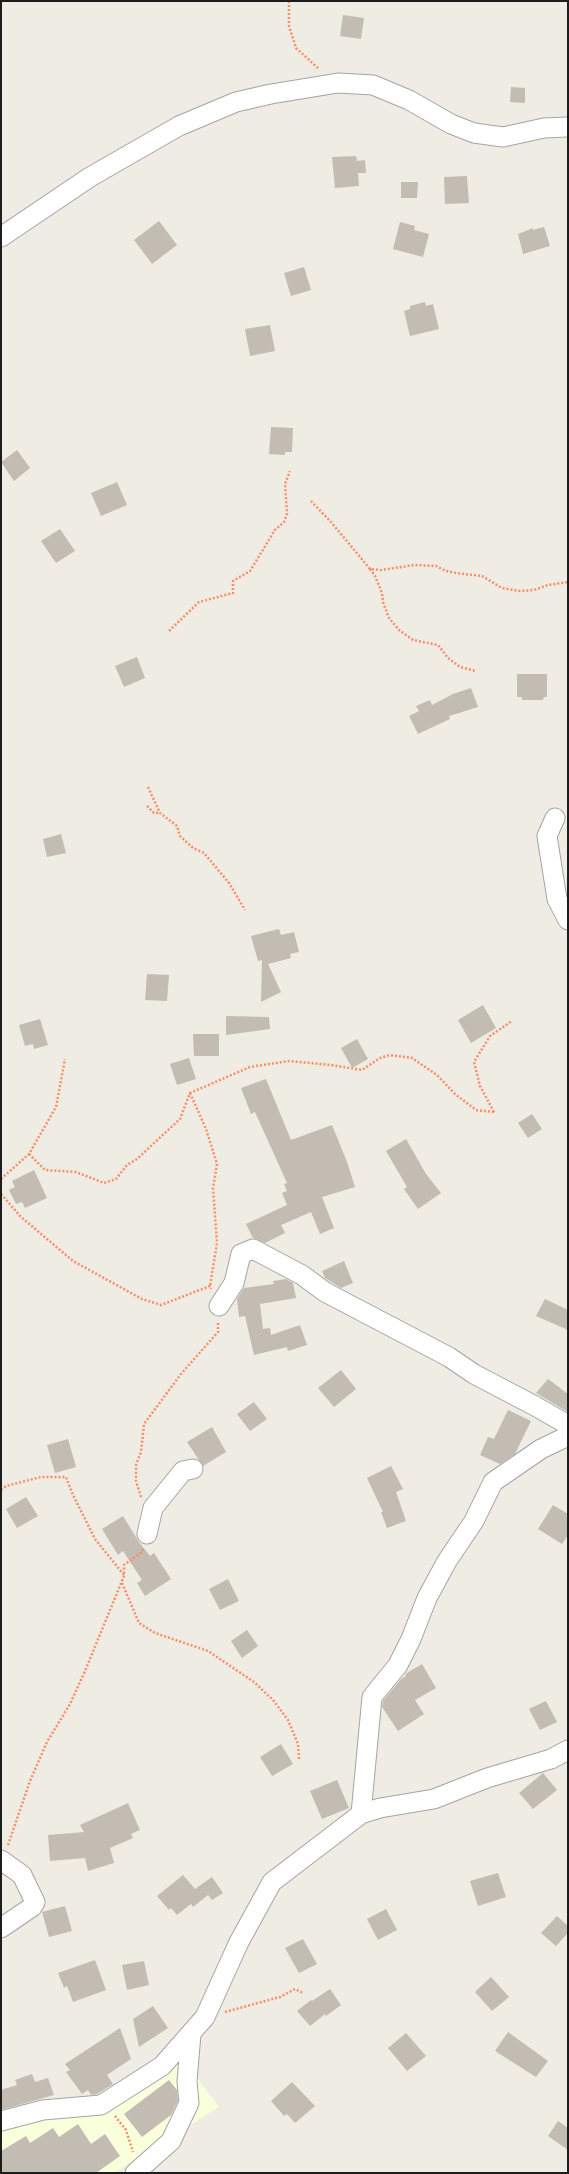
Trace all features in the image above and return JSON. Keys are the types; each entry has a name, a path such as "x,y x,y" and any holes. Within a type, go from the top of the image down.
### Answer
{"street":[{"path":"1,237 90,177 179,126 236,102 271,94 338,84 373,86 409,100 451,124 474,133 503,138 544,128 568,127"},
{"path":"555,818 546,836 557,899 568,920"},
{"path":"219,1306 234,1283 241,1254 253,1249 302,1275 324,1292 449,1356 474,1374 535,1406 563,1422 568,1427"},
{"path":"361,1814 372,1697 398,1665 412,1639 427,1598 447,1561 474,1521 492,1482 541,1449 568,1436"},
{"path":"147,1534 153,1508 183,1471 193,1469"},
{"path":"1,2121 43,2110 101,2105 162,2066 205,2017 239,1942 272,1882 361,1814 380,1808 434,1799 488,1778 551,1759 568,1750"},
{"path":"1,1928 32,1907 35,1902 22,1875 2,1861"},
{"path":"137,2172 171,2141 190,2103 187,2081 191,2034"}],"path":[{"path":"289,1 289,26 296,48 321,70"},
{"path":"169,631 199,602 233,593 233,580 250,571 275,530 284,522 287,514 285,484 290,471"},
{"path":"311,501 331,522 375,576 382,593 383,602 389,618 398,630 413,640 438,645 448,658 460,667 476,671"},
{"path":"370,569 381,570 415,565 436,566 451,572 482,576 502,588 520,591 534,590 548,585 568,582"},
{"path":"148,787 160,813 177,826 180,836 193,848 204,853 228,883 245,910"},
{"path":"147,806 154,812 160,813"},
{"path":"29,1154 45,1170 76,1172 104,1183 116,1179 127,1165 137,1159 180,1119 190,1093 250,1067 289,1061 362,1070 380,1058 390,1055 412,1058 437,1075 455,1094 476,1110 494,1112 480,1086 474,1062 490,1036 512,1021"},
{"path":"1,1179 29,1154 56,1108 65,1059"},
{"path":"143,1501 136,1481 136,1464 141,1452 144,1424 181,1374 218,1332 219,1306 210,1286 217,1243 213,1188 217,1164 206,1129 190,1093"},
{"path":"1,1194 21,1217 73,1261 142,1299 161,1304 210,1286"},
{"path":"1,1490 6,1486 41,1477 66,1477 96,1539 124,1576"},
{"path":"2,1861 30,1780 47,1742 70,1704 124,1576 124,1565 142,1552 147,1534"},
{"path":"121,1582 139,1623 154,1633 208,1651 254,1682 273,1700 288,1720 298,1744 299,1760"},
{"path":"205,2017 280,1997 295,1989 303,1992"},
{"path":"105,2102 126,2130 137,2172"}],"shaded area":[{"path":"179,2054 219,2107 114,2173 1,2173 1,2126 109,2106"}],"building":[{"path":"343,15 364,18 361,39 340,36"},
{"path":"511,87 525,88 525,103 510,102"},
{"path":"356,156 357,161 365,160 366,173 358,173 359,186 335,188 332,157"},
{"path":"467,176 469,203 445,204 444,177"},
{"path":"401,182 418,182 417,198 401,198"},
{"path":"159,221 177,245 152,264 134,240"},
{"path":"400,222 415,226 414,230 429,234 423,257 393,249"},
{"path":"544,227 550,246 523,254 518,234 533,228 533,230"},
{"path":"304,267 311,290 291,296 284,273"},
{"path":"425,302 426,306 433,304 439,329 410,336 404,311 410,309 410,306"},
{"path":"270,325 275,351 250,356 245,329"},
{"path":"271,427 293,428 292,452 285,452 285,455 269,454"},
{"path":"17,450 30,468 14,481 1,462"},
{"path":"117,482 127,505 101,516 91,493"},
{"path":"60,529 75,551 56,563 41,541"},
{"path":"137,657 145,678 124,687 115,666"},
{"path":"517,674 547,674 547,697 544,697 543,700 522,700 522,697 517,697"},
{"path":"471,688 478,707 449,716 450,719 418,734 409,716 419,711 416,706 430,700 432,705 453,694"},
{"path":"61,834 66,853 47,857 43,839"},
{"path":"279,929 281,935 294,932 299,952 290,954 291,958 268,964 281,992 261,1002 262,960 258,961 251,936"},
{"path":"147,974 169,975 167,1001 145,1000"},
{"path":"483,1005 496,1028 471,1043 458,1020"},
{"path":"226,1016 269,1017 270,1029 226,1035"},
{"path":"40,1019 48,1045 34,1049 33,1044 25,1046 19,1025"},
{"path":"193,1034 219,1034 219,1056 194,1056"},
{"path":"357,1039 368,1059 352,1068 341,1048"},
{"path":"189,1058 196,1079 177,1085 170,1064"},
{"path":"266,1079 291,1140 332,1125 347,1162 355,1187 322,1197 334,1228 320,1234 311,1212 281,1225 285,1233 265,1243 253,1238 246,1224 287,1205 282,1193 287,1191 284,1184 287,1183 255,1112 251,1114 241,1088"},
{"path":"532,1114 542,1129 528,1138 518,1123"},
{"path":"406,1139 426,1174 441,1193 418,1209 404,1189 407,1187 386,1151"},
{"path":"34,1170 47,1198 25,1208 22,1202 16,1204 9,1190 15,1187 12,1181"},
{"path":"344,1261 353,1283 341,1288 325,1278 322,1271"},
{"path":"286,1279 293,1283 296,1298 260,1304 263,1329 270,1328 271,1335 300,1325 307,1345 288,1351 287,1347 254,1355 245,1316 239,1317 237,1299 244,1288 274,1284 273,1281"},
{"path":"545,1299 568,1310 568,1330 536,1316"},
{"path":"341,1370 356,1389 334,1407 318,1388"},
{"path":"548,1379 568,1394 568,1412 536,1393"},
{"path":"254,1402 267,1419 250,1431 237,1414"},
{"path":"508,1410 531,1421 515,1454 500,1464 480,1455 488,1437 494,1439"},
{"path":"212,1427 226,1452 203,1466 187,1442"},
{"path":"68,1439 76,1467 55,1473 47,1445"},
{"path":"391,1466 403,1489 396,1492 406,1521 387,1528 381,1512 383,1512 367,1478"},
{"path":"26,1497 38,1516 17,1528 6,1509"},
{"path":"553,1505 568,1514 568,1535 562,1544 538,1529"},
{"path":"123,1516 139,1542 150,1556 154,1553 171,1579 145,1596 137,1583 142,1580 123,1551 118,1555 102,1529"},
{"path":"228,1579 239,1601 220,1610 209,1589"},
{"path":"247,1630 258,1646 242,1658 231,1641"},
{"path":"422,1664 436,1688 415,1700 424,1714 398,1731 382,1707 383,1701 401,1679 406,1676 405,1674"},
{"path":"546,1701 557,1722 540,1730 529,1709"},
{"path":"281,1744 293,1764 272,1776 260,1757"},
{"path":"543,1773 557,1790 533,1809 519,1793"},
{"path":"337,1780 349,1808 322,1819 310,1791"},
{"path":"128,1803 140,1830 131,1834 133,1838 110,1848 114,1863 88,1871 85,1858 50,1861 48,1835 84,1832 80,1825"},
{"path":"498,1873 506,1897 478,1906 470,1881"},
{"path":"183,1875 195,1889 212,1877 223,1893 212,1900 208,1895 193,1907 191,1904 177,1915 171,1908 169,1910 157,1896"},
{"path":"65,1906 72,1931 49,1937 42,1912"},
{"path":"386,1909 397,1930 378,1940 367,1919"},
{"path":"557,1916 568,1926 568,1933 556,1946 541,1933"},
{"path":"303,1939 317,1964 299,1973 285,1948"},
{"path":"95,1960 106,1990 73,2002 67,1986 64,1988 58,1973"},
{"path":"144,1961 149,1985 127,1990 122,1965"},
{"path":"491,1977 509,1997 492,2011 475,1992"},
{"path":"330,1989 341,2005 326,2016 325,2014 310,2026 297,2011 311,2000 312,2001"},
{"path":"153,2006 168,2028 139,2047 133,2019"},
{"path":"120,2028 131,2059 107,2075 113,2084 97,2094 91,2095 88,2090 82,2094 66,2072 70,2070 65,2064"},
{"path":"508,2032 548,2061 536,2077 495,2051"},
{"path":"406,2033 426,2056 407,2071 388,2048"},
{"path":"32,2074 35,2082 48,2078 54,2095 1,2110 1,2090 17,2085 15,2080"},
{"path":"169,2080 177,2090 178,2101 171,2115 142,2137 124,2114"},
{"path":"292,2082 315,2106 295,2123 287,2114 284,2116 271,2101"},
{"path":"558,2121 568,2128 568,2150 548,2136"},
{"path":"78,2124 91,2144 105,2134 120,2156 96,2173 1,2173 1,2151 26,2136 30,2143 53,2128 59,2137"}]}
